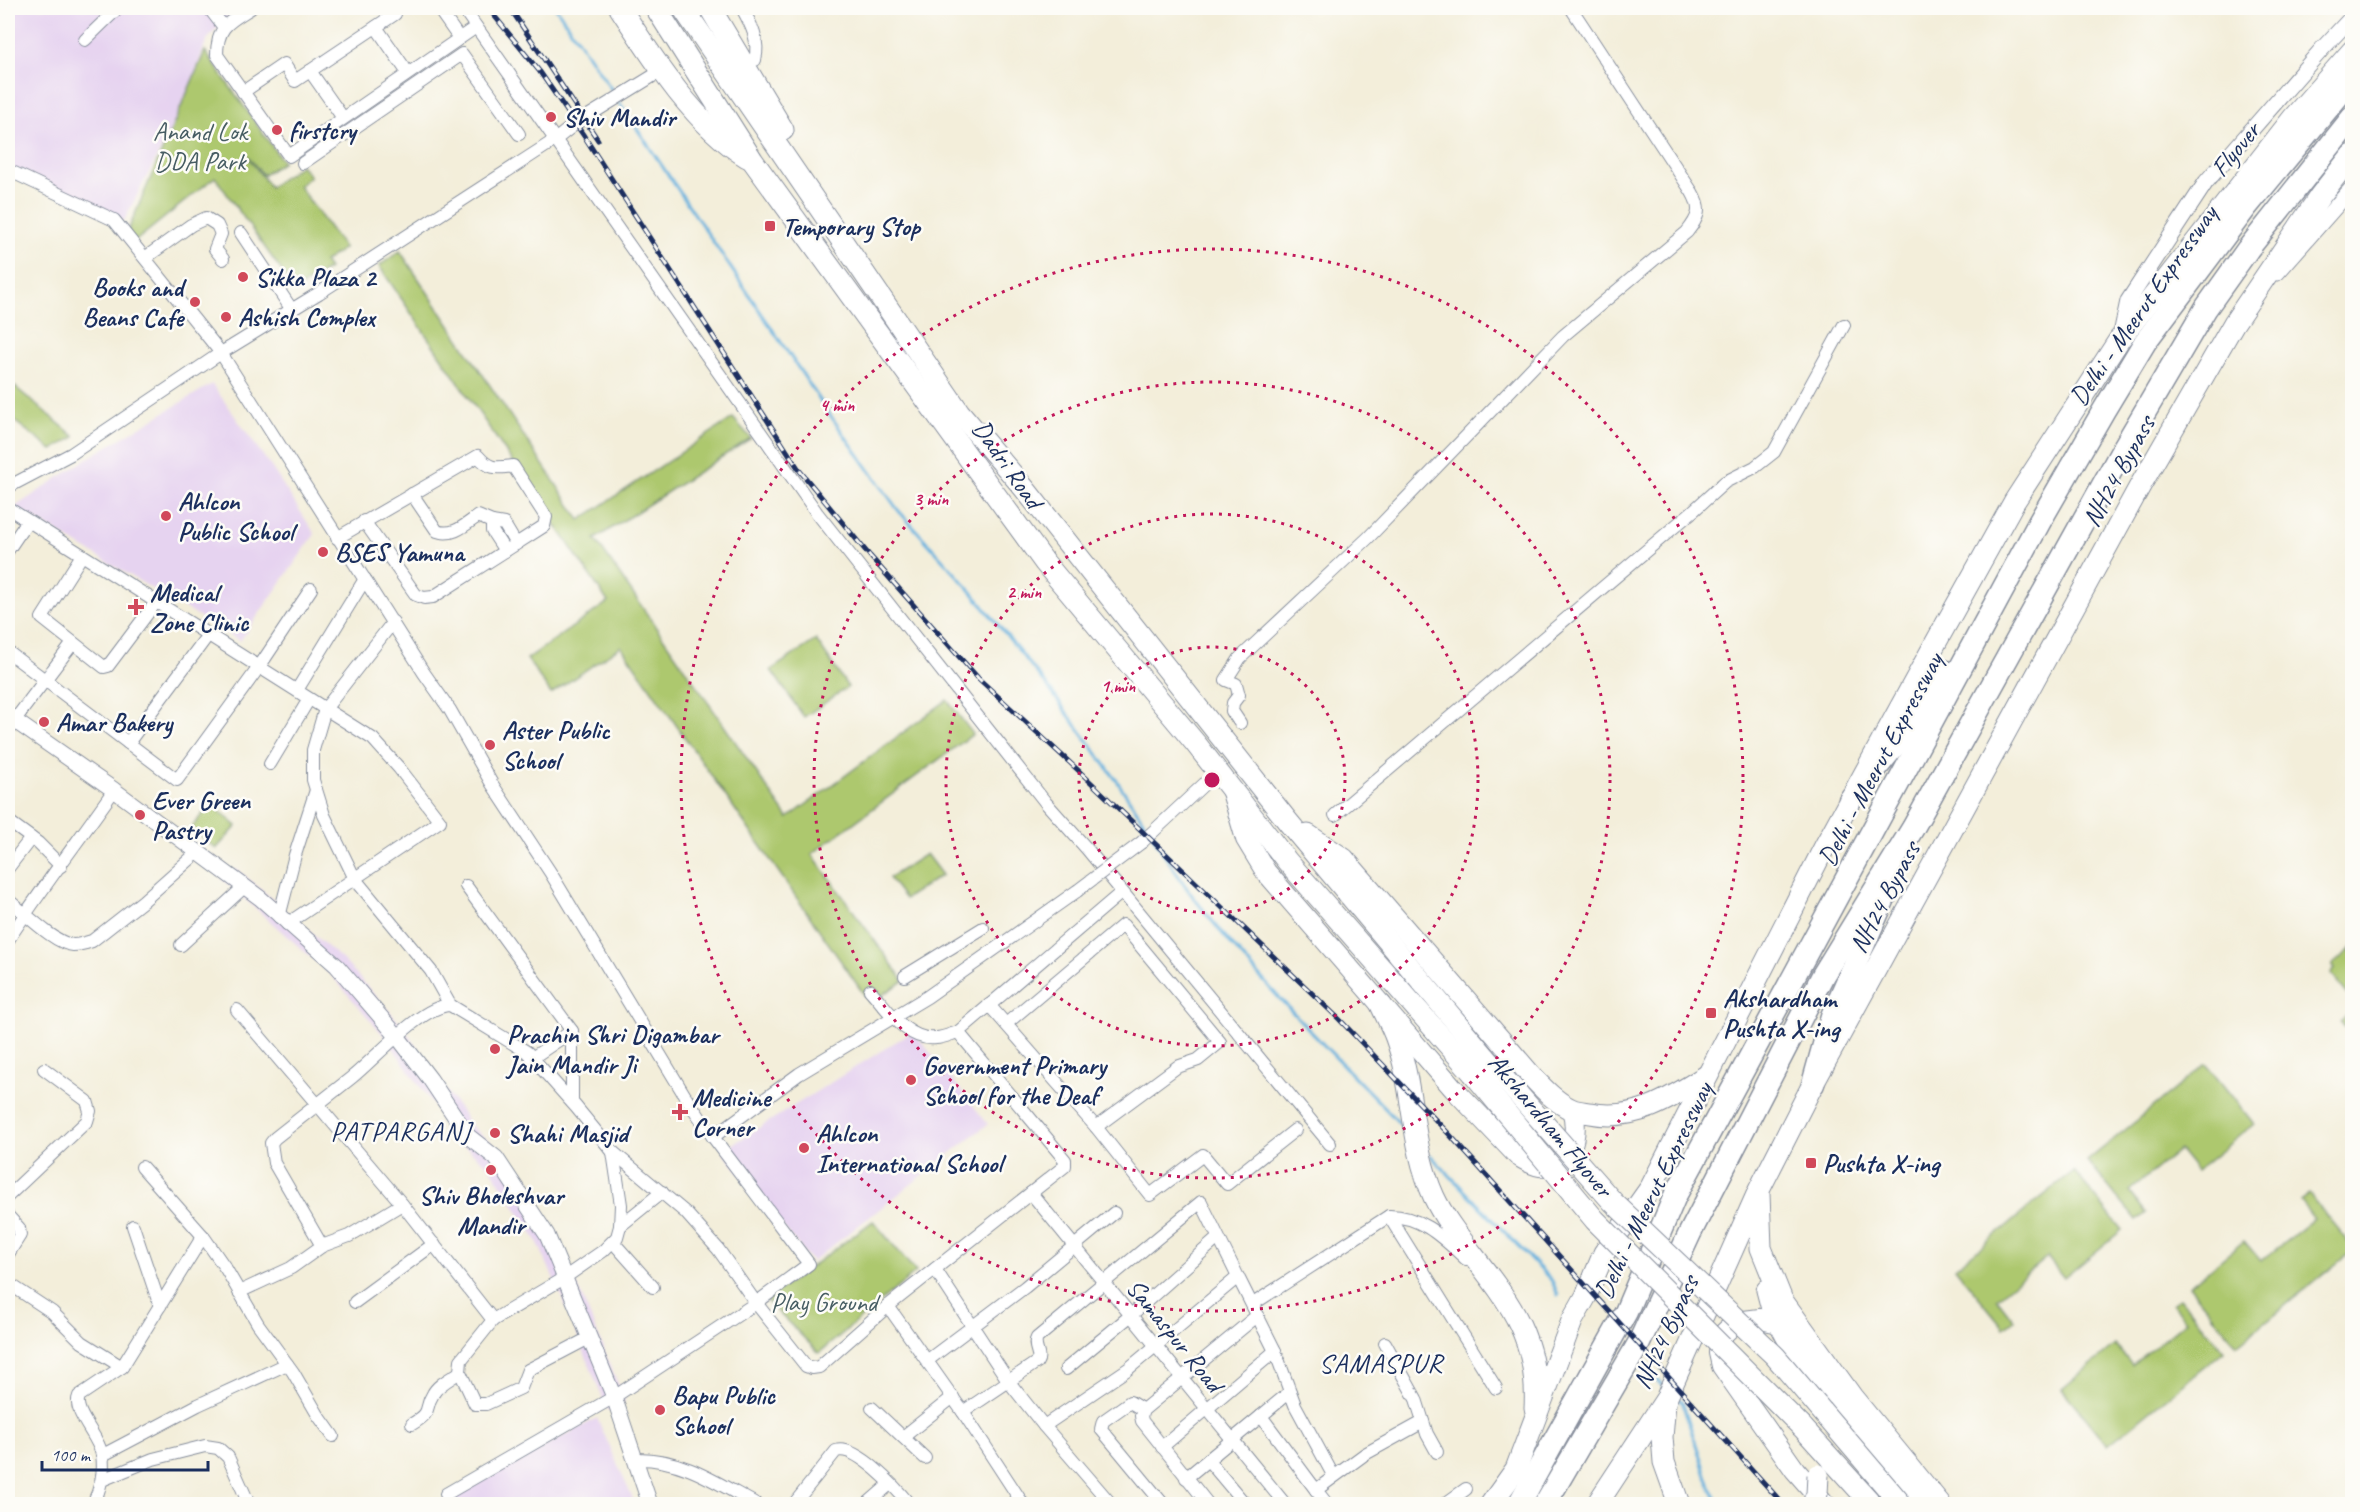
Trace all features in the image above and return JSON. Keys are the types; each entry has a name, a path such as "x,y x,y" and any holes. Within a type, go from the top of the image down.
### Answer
{"highway":[{"path":"620,8 661,71 725,144 753,161"},
{"name":"Dadri Road","path":"656,8 753,161 1045,563 1231,790"},
{"path":"683,8 860,266"},
{"path":"710,8 823,192 860,266"},
{"name":"Flyover","path":"2119,340 2294,118 2352,51"},
{"name":"Delhi - Meerut Expressway","path":"1519,1504 1626,1312 1681,1186 2092,430 2145,342 2247,206 2352,79"},
{"name":"Delhi - Meerut Expressway","path":"1545,1504 1639,1343 1690,1233 1823,975 1913,828 2123,449 2206,308 2248,249 2352,118"},
{"path":"2234,323 2320,196 2352,154"},
{"name":"Dadri Road","path":"860,266 959,412 1024,488 1289,823"},
{"name":"NH24 Bypass","path":"1597,1504 1666,1399 1759,1190 1813,1084 2140,486 2234,323"},
{"path":"1491,1504 1516,1469 1572,1321 1586,1296 1604,1253 1651,1187 1706,1076 1850,800 2014,502 2119,340"},
{"path":"1850,800 1904,734 1949,663 2003,590"},
{"name":"Akshardham Flyover","path":"1231,790 1287,861 1473,1073 1594,1220 1802,1427 1872,1504"},
{"path":"1289,823 1344,859 1535,1080 1556,1100 1572,1110 1599,1115 1626,1114 1643,1110 1676,1095 1706,1076"},
{"name":"Akshardham Flyover","path":"1289,823 1486,1058 1613,1202 1775,1356 1901,1504"},
{"path":"1813,1084 1832,1016 1913,828"},
{"path":"1381,1005 1397,1039 1424,1175 1447,1220 1510,1304 1521,1324 1532,1358 1536,1391 1530,1436"},
{"path":"1759,1190 1765,1283 1772,1309 1779,1323 1790,1343 1919,1504"},
{"path":"1761,1248 1782,1300 1852,1397 1940,1504"},
{"path":"1666,1399 1662,1437 1664,1462 1679,1504"},
{"path":"1802,1427 1818,1474 1814,1504"}],"main road":[{"path":"1231,790 1246,839 1266,872 1454,1089 1518,1156 1531,1164 1542,1166 1560,1161 1568,1153 1576,1132 1572,1110"},
{"path":"1779,1323 1760,1319 1736,1322 1721,1336 1719,1353 1722,1366 1795,1470 1825,1504"}],"street":[{"path":"85,40 118,8"},
{"path":"209,8 224,26"},
{"path":"251,8 224,26 217,40 217,55 289,156 476,27"},
{"path":"243,92 284,64 295,81 395,14 390,8"},
{"path":"438,8 459,38"},
{"path":"463,8 817,513 1046,803 1330,1144"},
{"path":"742,8 755,35 758,48 755,60"},
{"path":"1240,723 1232,711 1233,703 1239,695 1236,684 1226,680 1240,658 1368,538 1563,336 1687,232 1698,217 1698,203 1692,192 1571,8"},
{"path":"2119,340 2128,301 2206,182 2352,17"},
{"path":"376,27 408,73"},
{"path":"303,163 462,54 519,134"},
{"path":"310,71 344,118"},
{"path":"8,487 71,454 221,353 292,310 555,140 599,109 661,71"},
{"path":"8,170 114,220 221,353 344,549 450,710 492,784 544,862 685,1096 713,1137 809,1264 756,1303 614,1397 446,1494"},
{"path":"2234,323 2352,188"},
{"path":"145,258 191,225 206,218 217,225 221,234 215,249 223,260"},
{"path":"241,232 292,310"},
{"path":"1335,814 1693,512 1725,482 1755,467 1774,452 1844,325"},
{"path":"338,538 364,521 478,456 485,465 513,466 546,517 544,526 433,597 424,598 416,595 364,521"},
{"path":"412,494 437,531 454,532 478,516 504,524 516,544"},
{"path":"8,508 373,740 399,768 440,821 355,879 283,921"},
{"path":"8,550 27,522"},
{"path":"492,522 492,531 505,551"},
{"path":"82,555 42,616 44,621 106,668 156,602"},
{"path":"297,690 365,579"},
{"path":"8,652 177,780 259,667 311,589"},
{"path":"393,622 325,709 313,750 313,780 316,790 338,847 355,879 431,971 450,1005 518,1046 532,1058 613,1152 686,1213 718,1249 756,1303 806,1366 819,1367 888,1306 1065,1166 1065,1160 958,1032"},
{"path":"128,743 208,635"},
{"path":"73,643 45,680 11,718 114,790 260,898 283,921 337,966 397,1036 430,1079 468,1136 496,1158 547,1235 614,1397 650,1504"},
{"path":"270,764 309,699"},
{"path":"713,1137 799,1074 927,997 1077,891 1142,842 1217,772"},
{"path":"8,940 25,912 61,866 114,790"},
{"path":"283,921 295,855 316,790"},
{"path":"8,821 31,838 61,866"},
{"path":"8,868 31,838"},
{"path":"8,900 53,936 67,944 75,945 92,941 143,901 198,852"},
{"path":"466,886 572,1031 572,1102"},
{"path":"181,945 244,887"},
{"path":"870,990 916,1037 935,1038 958,1032 1122,892"},
{"path":"1006,1024 1138,911"},
{"path":"1096,1127 1176,1067 1198,1060 1220,1042 1123,925"},
{"path":"905,976 983,928"},
{"path":"322,1246 274,1164 272,1143 275,1138 351,1078 397,1036 442,1005 450,1005"},
{"path":"989,1005 1096,1127 1150,1195 1203,1155 1227,1184 1295,1130"},
{"path":"237,1010 402,1204 493,1320"},
{"path":"532,1058 572,1031"},
{"path":"8,1196 87,1121 90,1111 87,1101 44,1069"},
{"path":"589,1338 528,1370 521,1388 481,1405 475,1404 460,1372 461,1360 493,1320 564,1278 613,1242 620,1226 621,1205 613,1152"},
{"path":"142,1167 203,1236 226,1269 258,1324 287,1364 333,1436"},
{"path":"620,1226 662,1192"},
{"name":"Samaspur Road","path":"1031,1193 1285,1504"},
{"path":"963,1412 1039,1359 1035,1346 1037,1338 1201,1202 1256,1309 1302,1420 1333,1475"},
{"path":"239,1293 291,1268 322,1246 349,1236 402,1204"},
{"path":"928,1360 974,1327 1114,1213"},
{"path":"8,1216 19,1228 21,1235 8,1254"},
{"path":"1208,1504 1140,1416 1143,1410 1256,1309 1389,1216 1405,1216 1428,1226 1496,1286"},
{"path":"1389,1216 1496,1388"},
{"path":"133,1226 160,1306"},
{"path":"93,1504 102,1480 103,1455 95,1436 78,1409 77,1402 80,1396 122,1367 203,1236"},
{"path":"1066,1369 1218,1238"},
{"path":"613,1242 653,1287"},
{"path":"355,1302 434,1244"},
{"path":"935,1269 1009,1382 1111,1504"},
{"path":"1044,1426 1128,1369 1238,1277"},
{"path":"8,1283 52,1312 82,1342 122,1367"},
{"path":"888,1306 928,1360 1023,1504"},
{"path":"1385,1343 1416,1399 1430,1442 1437,1452"},
{"path":"1162,1447 1275,1351"},
{"path":"103,1455 198,1405 287,1364"},
{"path":"411,1424 424,1417 428,1411 431,1396 437,1389 460,1372"},
{"path":"1186,1478 1290,1392"},
{"path":"903,1437 953,1397"},
{"path":"1143,1410 1130,1402 1103,1421 1101,1429 1163,1504"},
{"path":"872,1408 925,1458"},
{"path":"1261,1416 1328,1504"},
{"path":"1316,1490 1333,1475 1365,1454 1423,1422"},
{"path":"102,1480 153,1459 205,1446 218,1448 228,1457 249,1504"},
{"path":"794,1504 836,1451 842,1449 850,1451 890,1484 909,1504"},
{"path":"636,1459 656,1458 682,1465 756,1504"},
{"path":"1208,1460 1245,1504"},
{"path":"867,1504 890,1484"},
{"path":"1445,1504 1466,1489"}],"shaded area":[{"path":"8,8 235,8 206,41 186,100 124,221 8,166"},
{"name":"Ahlcon Public School","path":"212,384 272,468 315,534 240,641 15,507 88,458"},
{"path":"237,869 344,961 400,1023 472,1127 503,1152 555,1231 625,1401 608,1411 537,1241 489,1166 460,1143 386,1038 331,975 221,878"},
{"path":"913,1031 988,1124 812,1262 722,1151"},
{"path":"597,1418 635,1504 456,1504 452,1497"}],"green space":[{"name":"Anand Lok DDA Park","path":"205,51 283,162 263,175 245,153 270,187 301,165 310,176 299,186 344,248 324,262 329,269 295,290 215,177 133,243 126,235"},
{"path":"400,251 580,520 733,418 751,438 595,539 788,818 947,700 973,734 812,854 904,981 870,1003 621,646 551,694 527,659 608,602 379,266"},
{"path":"8,381 75,437 52,450 8,416"},
{"path":"816,640 848,687 804,717 771,670"},
{"path":"211,804 237,826 216,849 191,828"},
{"path":"926,854 942,875 905,899 889,878"},
{"path":"2352,948 2352,1000 2331,974 2335,969 2332,965"},
{"path":"2352,1011 2352,1036 2340,1021"},
{"path":"2206,1064 2254,1124 2196,1171 2179,1150 2129,1191 2146,1213 2137,1221 2087,1161"},
{"path":"2074,1171 2122,1230 2064,1278 2047,1257 1997,1298 2014,1320 2004,1328 1955,1268"},
{"path":"2309,1194 2352,1247 2352,1251 2237,1345 2189,1286 2244,1241 2261,1261 2314,1219 2300,1201"},
{"name":"Play Ground","path":"873,1221 916,1272 819,1353 766,1300"},
{"path":"2180,1298 2224,1351 2108,1445 2062,1389 2115,1345 2132,1365 2186,1321 2172,1304"}],"waterway":[{"path":"556,8 616,96"},
{"path":"619,102 830,415 898,510 971,591 1045,683 1117,781 1150,831"},
{"path":"1153,836 1194,898 1244,959 1407,1131"},
{"path":"1430,1155 1552,1281 1558,1295"},
{"path":"1647,1372 1663,1386"},
{"path":"1675,1396 1682,1402 1710,1487 1719,1504"}],"railway":[{"path":"488,8 540,72 584,136 800,471 870,556 978,678 1339,1019 1449,1134 1783,1504"},
{"path":"510,8 598,140"}],"place":[{"name":"Shiv Mandir","path":"551,117"},
{"name":"firstcry","path":"277,130"},
{"name":"Temporary Stop","path":"770,226"},
{"name":"Sikka Plaza 2","path":"243,277"},
{"name":"Books and Beans Cafe","path":"195,302"},
{"name":"Ashish Complex","path":"226,317"},
{"name":"Ahlcon Public School","path":"166,516"},
{"name":"BSES Yamuna","path":"323,552"},
{"name":"Medical Zone Clinic","path":"136,607"},
{"name":"Amar Bakery","path":"44,722"},
{"name":"Aster Public School","path":"490,745"},
{"name":"Ever Green Pastry","path":"140,815"},
{"name":"Akshardham Pushta X-ing","path":"1711,1013"},
{"name":"Prachin Shri Digambar Jain Mandir Ji","path":"495,1049"},
{"name":"Government Primary School for the Deaf","path":"911,1080"},
{"name":"Medicine Corner","path":"680,1112"},
{"name":"Shahi Masjid","path":"495,1133"},
{"name":"Ahlcon International School","path":"804,1148"},
{"name":"Pushta X-ing","path":"1811,1163"},
{"name":"Shiv Bholeshvar Mandir","path":"491,1170"},
{"name":"Bapu Public School","path":"660,1410"}],"district":[{"name":"PATPARGANJ","path":"401,1131"},
{"name":"SAMASPUR","path":"1381,1363"}]}
